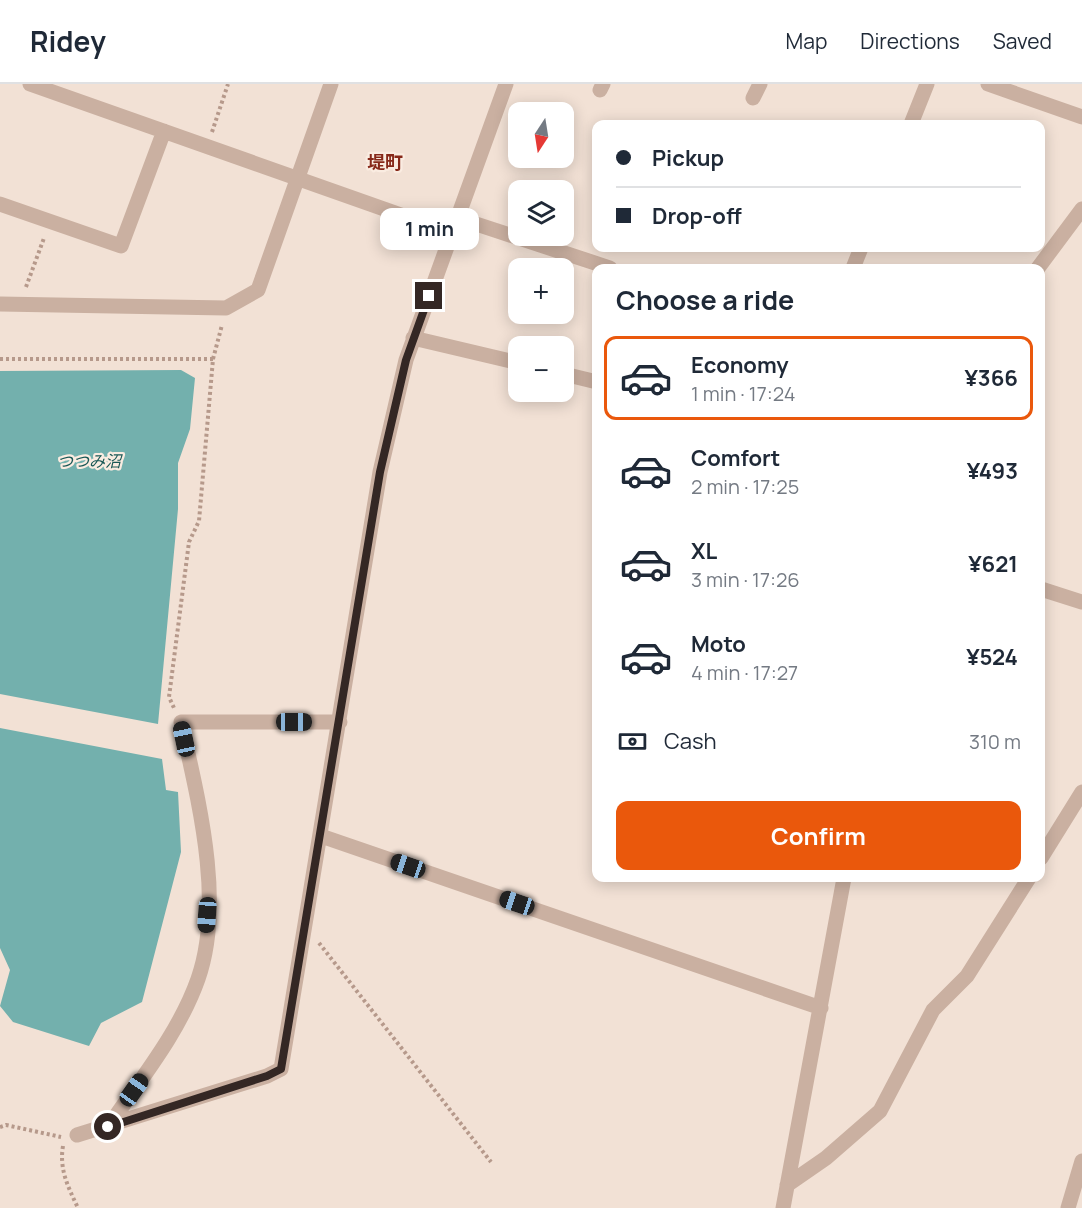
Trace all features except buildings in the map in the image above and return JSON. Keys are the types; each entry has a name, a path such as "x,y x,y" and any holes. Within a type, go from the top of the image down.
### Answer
{"street":[{"path":"30,84 452,233"},
{"path":"0,304 226,308 258,290 331,84"},
{"path":"77,1135 267,1076 281,1069 380,472 413,338 506,84"},
{"path":"753,98 760,84"},
{"path":"913,120 927,84"},
{"path":"988,84 1082,117"},
{"path":"0,204 121,246 164,131"},
{"path":"1041,264 1082,209"},
{"path":"458,218 598,264"},
{"path":"413,338 508,360"},
{"path":"574,376 592,381"},
{"path":"1045,590 1082,602"},
{"path":"108,1127 160,1053 185,1008 198,978 205,948 208,857 181,722 340,722"},
{"path":"1045,852 1082,792"},
{"path":"321,836 821,1008"},
{"path":"783,1208 843,882"},
{"path":"787,1185 826,1158 880,1111 933,1010 967,976 1026,882"},
{"path":"1068,1208 1082,1161"}],"path":[{"path":"207,147 228,84"},
{"path":"20,305 51,220"},
{"path":"181,722 169,697 189,542 199,521 213,359 226,308"},
{"path":"0,359 213,359"},
{"path":"305,925 491,1162"},
{"path":"0,1127 6,1125 65,1138 61,1157 64,1177 78,1208"}],"water":[{"name":"つつみ沼","path":"181,370 195,378 190,429 178,463 178,509 158,724 0,694 0,371"},
{"path":"0,728 162,759 166,790 178,792 181,852 142,1002 101,1023 89,1046 13,1022 0,1006 10,970 0,948"}],"district":[{"name":"堤町","path":"385,162"}],"route":[{"path":"108,1127 267,1076 281,1069 380,472 406,360 429,296"}]}
